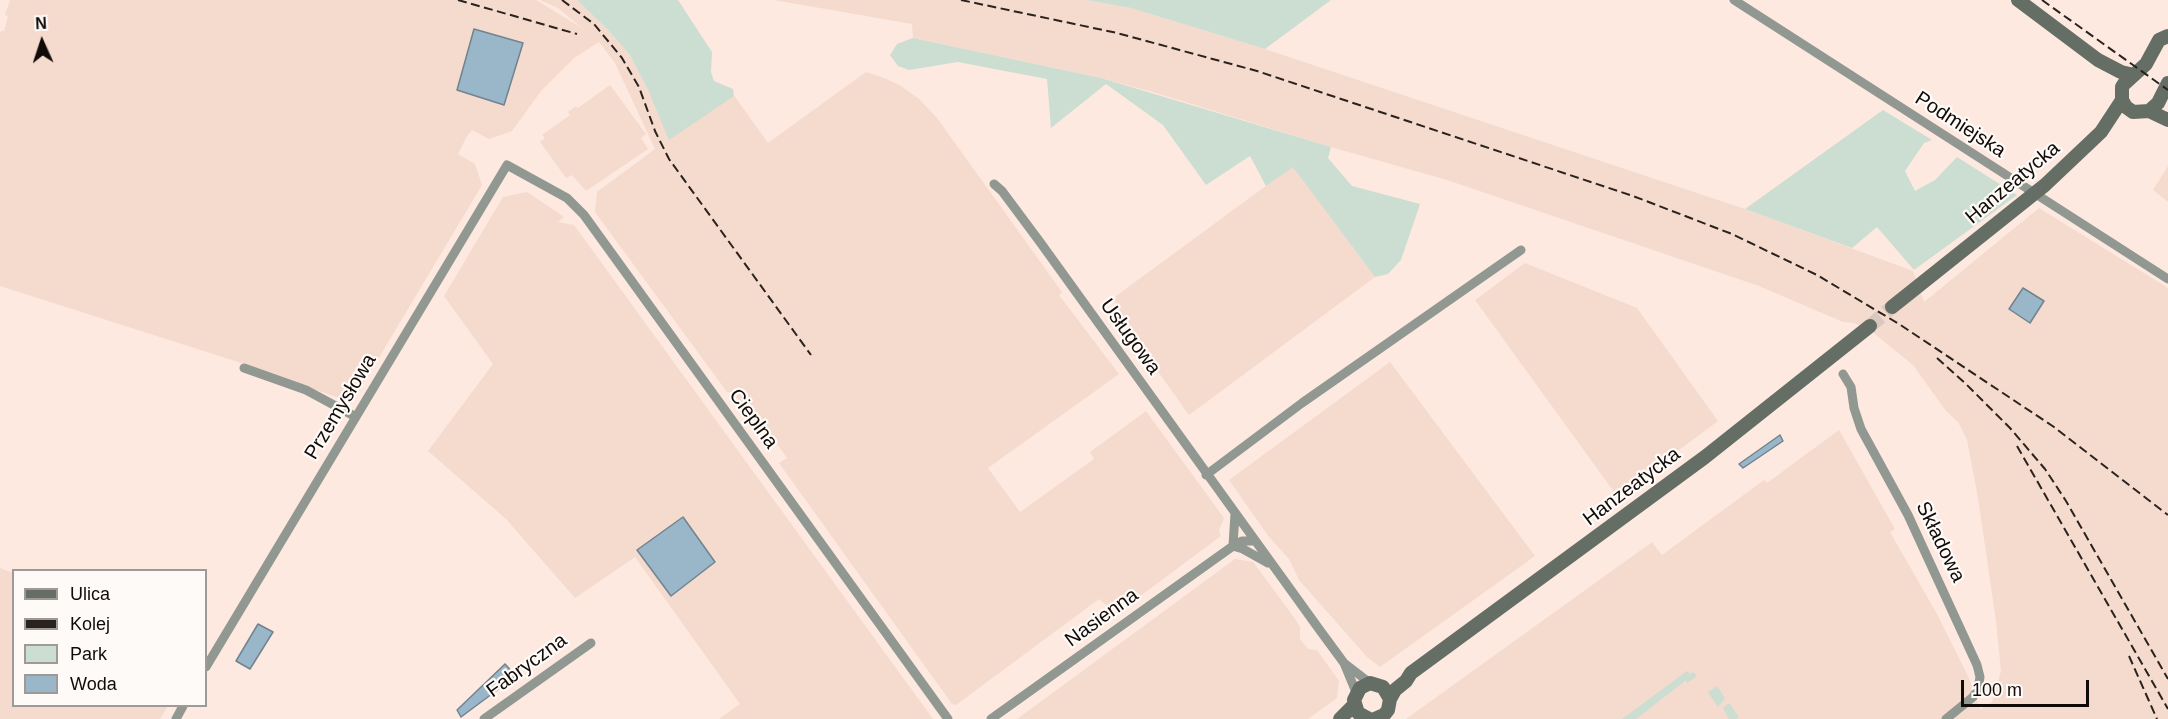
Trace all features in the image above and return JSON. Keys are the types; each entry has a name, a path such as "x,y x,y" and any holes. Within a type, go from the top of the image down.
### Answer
{"street":[{"name":"Podmiejska","path":"1734,0 2168,279"},
{"path":"2018,0 2098,60 2121,72 2134,75"},
{"name":"Hanzeatycka","path":"2101,132 2122,96 2124,84 2146,64 2159,40 2168,36"},
{"path":"2098,60 2115,80 2126,107 2168,120"},
{"path":"2143,112 2158,103 2165,89"},
{"path":"2165,89 2168,108"},
{"name":"Hanzeatycka","path":"1892,308 2034,194 2101,132 2122,118 2143,112"},
{"name":"Przemysłowa","path":"207,666 507,165"},
{"name":"Cieplna","path":"507,165 567,198 584,214 948,719"},
{"name":"Usługowa","path":"994,184 1002,191 1040,242 1206,475 1344,663 1362,712"},
{"path":"1206,475 1302,403 1521,250"},
{"name":"Hanzeatycka","path":"1389,709 1395,690 1406,681 1411,673 1687,471 1870,326"},
{"path":"244,368 306,390 356,417"},
{"name":"Składowa","path":"1843,374 1851,387 1854,408 1861,429 1908,515 1977,665 1980,677 1973,697 1946,719"},
{"path":"1233,546 1235,514"},
{"path":"1233,546 1242,541 1254,540"},
{"name":"Usługowa","path":"1233,546 1272,565"},
{"name":"Nasienna","path":"991,719 1233,546"},
{"name":"Fabryczna","path":"484,719 591,643"},
{"name":"Usługowa","path":"1344,663 1374,684"},
{"name":"Hanzeatycka","path":"1374,684 1389,682 1411,673"},
{"path":"1340,719 1362,712 1384,715 1389,709 1387,690 1374,684 1360,688 1362,712"}],"shaded area":[{"path":"10,0 536,0 579,26 595,39 558,8 540,0 577,0 630,55 649,92 733,94 768,143 866,72 884,78 901,86 919,99 937,118 1062,292 1059,295 1119,374 988,468 1020,512 1094,459 1090,452 1146,411 1224,518 1219,530 1221,536 1116,614 1099,599 956,705 952,704 779,463 787,458 775,437 770,439 766,434 764,435 733,392 727,392 595,212 597,192 655,149 615,63 599,42 574,58 541,91 512,131 489,139 472,130 467,136 458,154 475,164 482,185 359,391 336,397 235,361 0,286 0,34 4,31 8,16 5,15"},
{"path":"774,0 1086,0 1131,8 1265,49 1745,209 1913,271 1924,302 2039,208 2168,288 2168,719 1406,719 1652,542 1662,555 1764,480 1767,483 1839,430 1895,529 1890,532 1937,614 1969,678 1980,709 1992,702 2001,671 1978,498 1967,440 1958,422 1946,411 1913,365 1871,331 1854,323 1843,322 1759,286 1447,180 1156,93 1101,78 913,38 912,24"},
{"path":"610,85 646,134 641,138 648,149 586,191 572,175 566,178 540,142 545,138 542,135 570,115 568,112 576,106 578,108"},
{"path":"1293,166 1375,277 1189,415 1115,311 1116,296"},
{"path":"2168,166 2168,202 2153,190"},
{"path":"527,192 564,217 558,222 574,225 933,719 719,719 740,704 635,557 575,598 506,519 428,451 493,364 444,296 503,197"},
{"path":"1525,263 1637,308 1718,421 1617,496 1475,300"},
{"path":"1390,362 1535,556 1380,667 1367,657 1299,580 1289,559 1269,537 1229,480"},
{"path":"1235,559 1253,562 1293,616 1300,627 1300,639 1308,649 1317,650 1339,681 1337,698 1308,719 1017,719"},
{"path":"0,568 12,573 12,707 167,707 160,719 0,719"}],"green space":[{"path":"577,0 678,0 712,52 711,72 714,81 733,89 734,96 669,140 649,92 630,55"},
{"path":"1086,0 1331,0 1265,49 1131,8"},
{"path":"913,38 1101,78 1331,147 1328,158 1352,186 1420,204 1401,260 1388,274 1375,277 1293,167 1266,186 1250,156 1206,185 1163,125 1106,84 1051,128 1047,79 958,62 909,70 898,66 890,55 897,44"},
{"path":"1883,110 1932,140 1924,143 1905,171 1915,191 1935,180 1957,157 2017,195 1914,270 1877,227 1852,248 1745,209"},
{"path":"1687,671 1697,676 1687,683 1686,680 1636,719 1622,719"},
{"path":"1717,686 1725,698 1718,707 1708,692"},
{"path":"1729,703 1739,717 1736,719 1729,719 1723,708"}],"water":[{"path":"474,29 523,43 504,105 457,90"},
{"path":"2023,288 2044,301 2030,323 2009,309"},
{"path":"1780,435 1783,441 1743,468 1739,464"},
{"path":"683,517 715,562 671,596 637,550"},
{"path":"258,624 273,632 250,669 236,661"},
{"path":"505,664 516,676 461,717 457,710"}],"tunnel":[{"path":"1870,326 1892,307"}],"railway":[{"path":"458,0 577,34"},
{"path":"562,0 594,24 622,58 639,87 655,131 669,159 811,355"},
{"path":"961,0 1117,33 1257,71 1633,196 1732,234 1817,275 1899,324 2054,427 2168,515"},
{"path":"2042,0 2168,90"},
{"path":"1937,358 2010,428 2045,469 2066,501 2168,679"},
{"path":"2017,446 2168,709"},
{"path":"2129,656 2157,719"}]}
